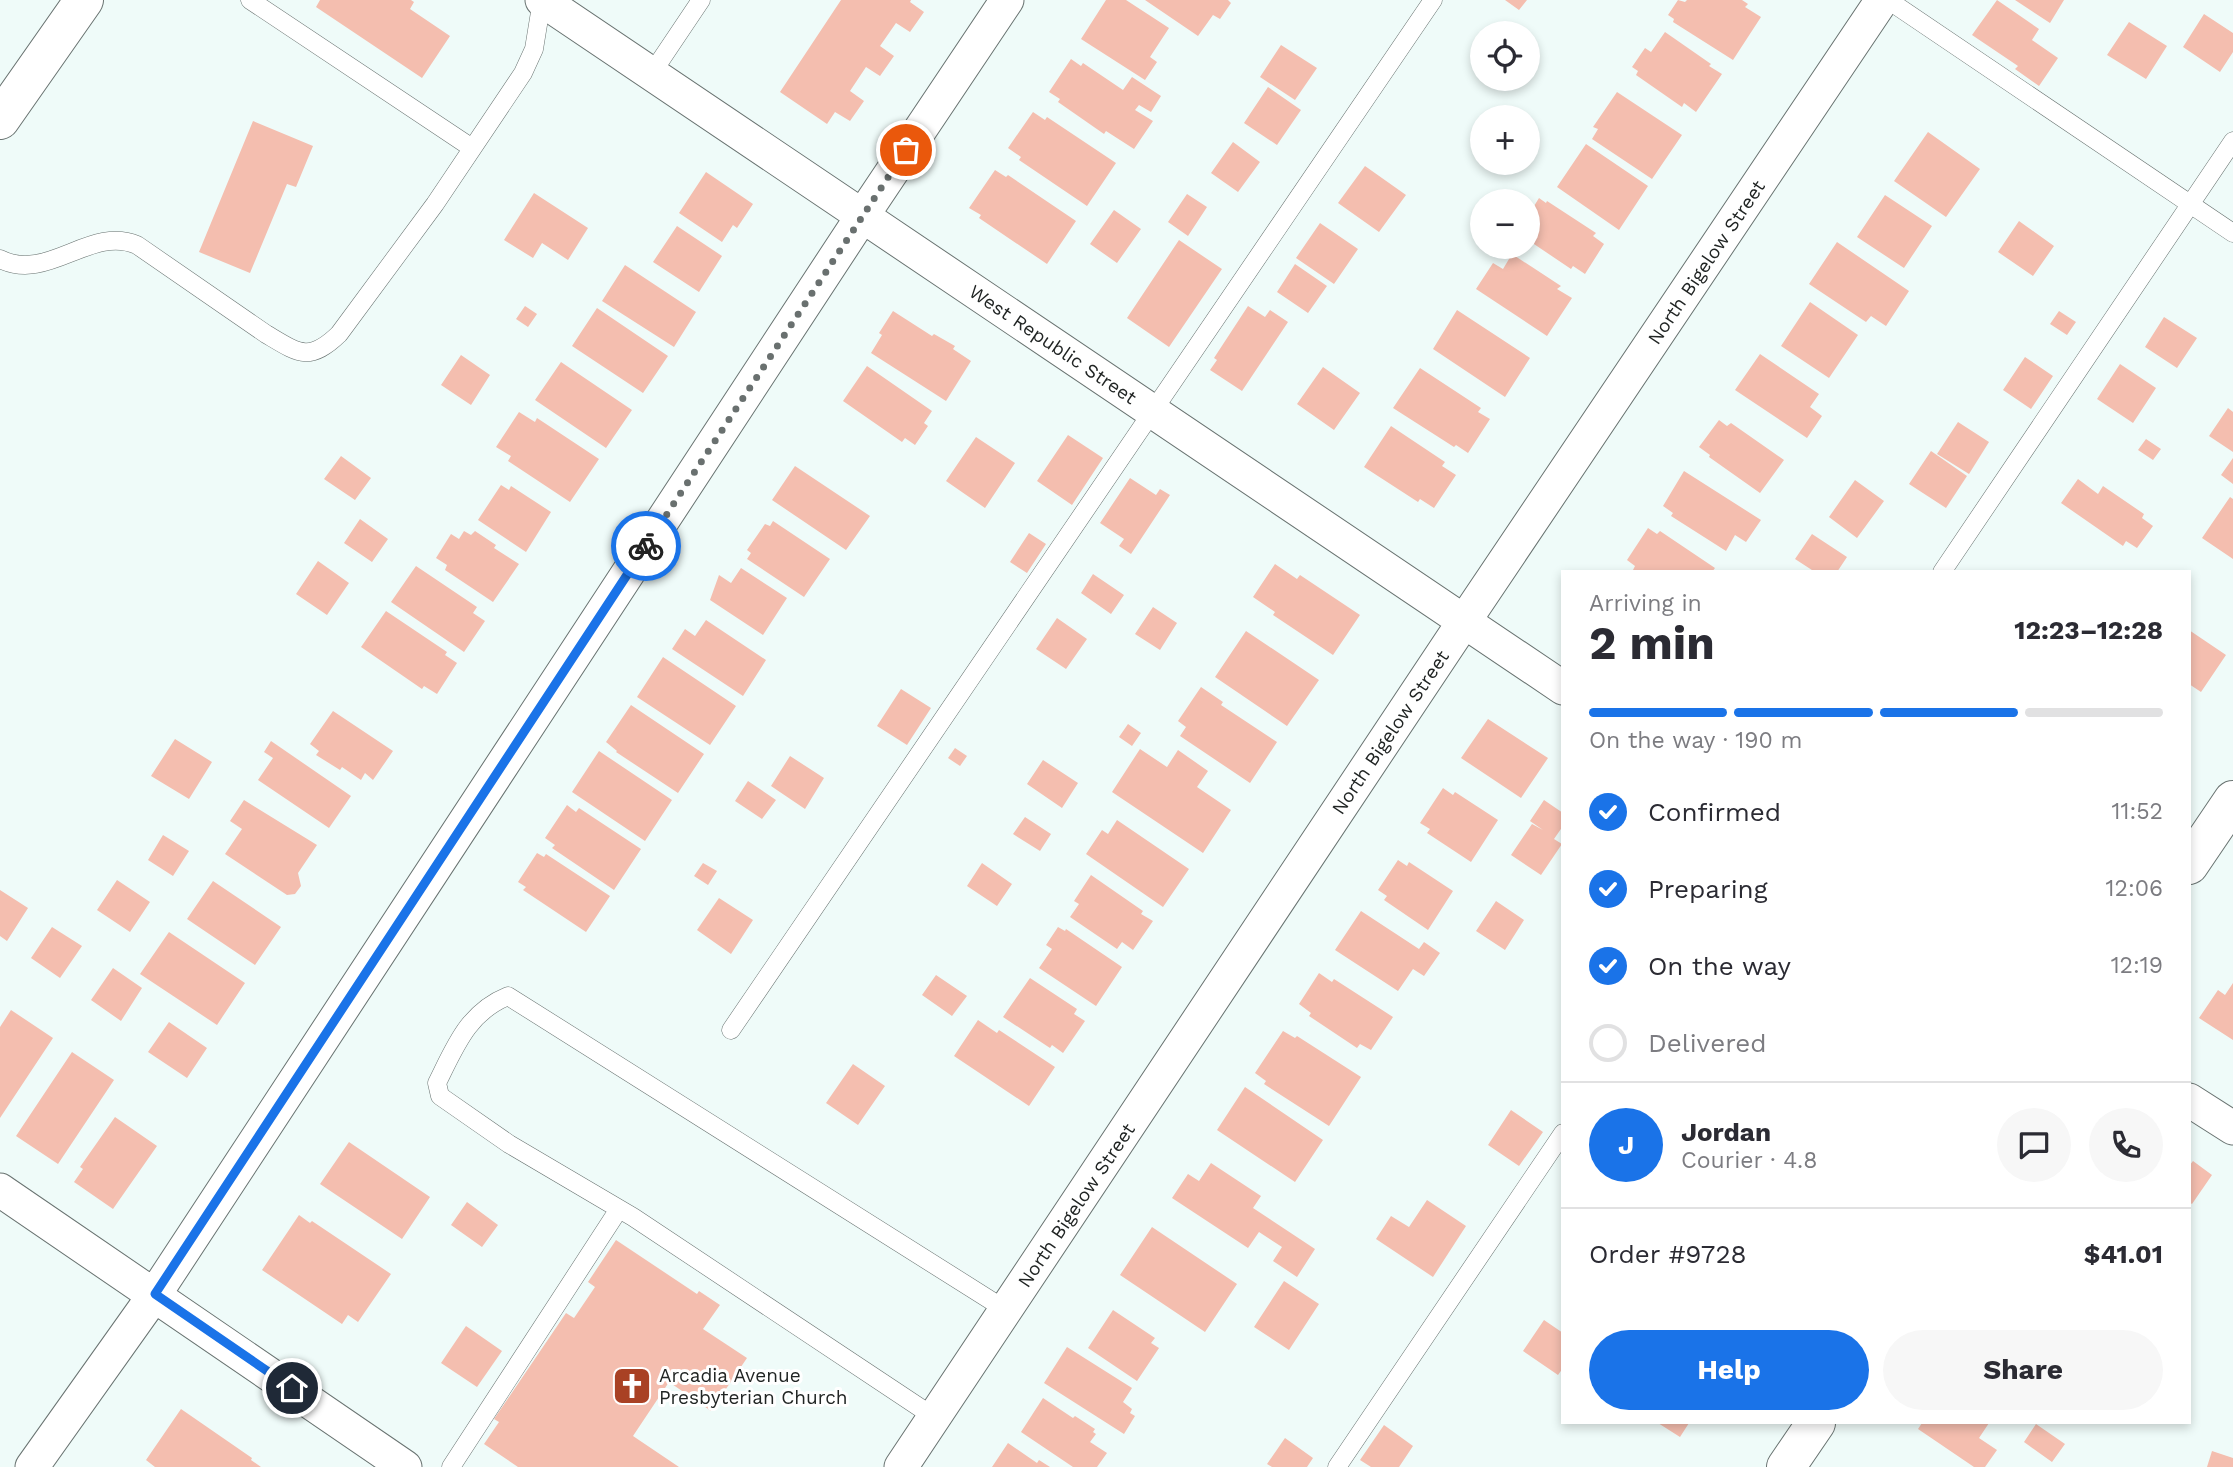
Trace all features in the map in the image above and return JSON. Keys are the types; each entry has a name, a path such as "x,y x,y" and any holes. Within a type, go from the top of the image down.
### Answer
{"main road":[{"path":"0,120 84,0"},
{"path":"2191,863 2233,800"},
{"path":"1786,1467 1815,1424"}],"street":[{"name":"West Republic Street","path":"542,0 1561,687"},
{"path":"32,1467 155,1294 1007,0"},
{"name":"North Bigelow Street","path":"901,1467 1882,0"},
{"path":"2191,1101 2233,1128"},
{"path":"0,1190 405,1467"}],"lane":[{"path":"250,0 472,148"},
{"path":"0,259 20,265 40,265 87,246 125,240 137,245 266,334 287,346 314,353 339,334 435,204 523,73 534,49 542,0"},
{"path":"652,73 701,0"},
{"path":"732,1030 1433,0"},
{"path":"1888,0 2233,233"},
{"path":"1943,570 2233,141"},
{"path":"934,1418 619,1209 509,1144 440,1096 437,1083 466,1028 490,1003 508,996 1006,1310"},
{"path":"1337,1467 1561,1136"},
{"path":"451,1467 619,1209"}],"building":[{"path":"320,0 411,0 414,2 410,9 450,36 422,78 316,7"},
{"path":"841,0 911,0 910,2 924,12 910,32 896,23 880,46 894,56 880,76 866,67 850,91 864,101 850,121 835,112 827,124 780,92"},
{"path":"1106,0 1126,0 1169,28 1150,57 1157,62 1145,80 1081,39"},
{"path":"1145,0 1228,0 1231,3 1220,19 1213,15 1198,36"},
{"path":"1505,0 1527,0 1519,10"},
{"path":"1678,0 1742,0 1748,4 1745,7 1761,17 1733,60 1673,22 1674,19 1668,15"},
{"path":"1997,0 2039,29 2032,40 2058,58 2039,86 2015,69 2018,66 1972,35"},
{"path":"2015,0 2064,0 2050,23"},
{"path":"2204,14 2233,33 2233,52 2220,72 2183,47"},
{"path":"2129,22 2167,46 2146,79 2107,55"},
{"path":"1665,32 1722,74 1696,112 1684,103 1682,107 1636,75 1638,71 1632,67 1645,48 1651,52"},
{"path":"1281,45 1317,68 1295,100 1260,77"},
{"path":"1071,59 1081,66 1083,63 1123,90 1132,77 1161,96 1151,112 1139,105 1135,110 1153,121 1134,149 1106,131 1104,134 1058,102 1060,99 1049,92"},
{"path":"1268,87 1301,110 1277,145 1244,123"},
{"path":"1617,92 1682,135 1652,179 1592,139 1598,129 1593,127"},
{"path":"1033,112 1045,120 1047,117 1116,163 1087,206 1019,160 1021,157 1008,148"},
{"path":"253,121 313,146 296,187 287,184 250,273 199,252"},
{"path":"1928,132 1980,169 1946,217 1894,181"},
{"path":"1233,142 1260,162 1238,192 1211,173"},
{"path":"1586,144 1648,186 1619,230 1557,187"},
{"path":"1365,166 1406,195 1379,232 1338,203"},
{"path":"995,170 1006,177 1008,175 1076,221 1047,264 979,218 981,215 969,208"},
{"path":"706,172 753,204 737,228 733,225 722,242 679,213"},
{"path":"534,193 588,228 568,260 542,243 533,258 504,240"},
{"path":"1187,194 1207,207 1188,236 1168,222"},
{"path":"1885,195 1932,226 1904,268 1857,237"},
{"path":"1540,199 1596,233 1593,236 1604,244 1585,274 1573,266 1571,269 1540,248"},
{"path":"1114,210 1141,229 1117,263 1090,244"},
{"path":"2019,221 2054,246 2033,276 1998,252"},
{"path":"1320,223 1358,249 1334,284 1296,258"},
{"path":"677,226 722,256 699,292 653,262"},
{"path":"1179,240 1222,269 1169,347 1127,318"},
{"path":"1837,242 1909,291 1886,326 1871,316 1866,322 1809,284"},
{"path":"1509,259 1520,259 1561,286 1557,289 1572,298 1547,336 1476,289 1493,263 1503,269"},
{"path":"1295,264 1327,286 1308,313 1277,292"},
{"path":"625,265 696,312 674,347 602,301"},
{"path":"1810,302 1858,335 1829,378 1781,346"},
{"path":"525,306 537,314 528,327 516,319"},
{"path":"1248,306 1265,317 1270,310 1288,322 1242,391 1210,370 1217,360 1214,358"},
{"path":"597,308 668,356 643,393 572,346"},
{"path":"1457,310 1530,358 1505,397 1433,349"},
{"path":"893,311 932,336 934,334 955,346 953,349 971,361 946,401 871,353 882,335 879,333"},
{"path":"2059,311 2076,322 2067,335 2050,324"},
{"path":"2164,317 2197,338 2177,368 2145,347"},
{"path":"1760,354 1819,394 1810,407 1822,416 1807,438 1735,390"},
{"path":"461,355 490,375 471,405 441,385"},
{"path":"2025,357 2053,376 2031,409 2003,390"},
{"path":"561,362 632,410 606,448 535,400"},
{"path":"2120,364 2156,388 2133,423 2097,399"},
{"path":"867,366 932,411 924,423 928,426 915,445 905,438 902,442 843,401"},
{"path":"1323,367 1360,393 1334,430 1297,404"},
{"path":"1420,368 1481,408 1478,412 1490,419 1468,453 1393,408"},
{"path":"2228,408 2233,412 2233,452 2209,436"},
{"path":"519,412 535,422 537,418 599,459 570,502 508,461 511,456 496,447"},
{"path":"1719,420 1727,426 1731,423 1784,460 1760,493 1699,447"},
{"path":"1958,422 1989,442 1969,474 1937,454"},
{"path":"1391,426 1445,462 1442,466 1456,475 1434,508 1420,499 1418,502 1364,467"},
{"path":"1068,435 1103,458 1072,505 1037,481"},
{"path":"976,437 1015,463 985,508 946,481"},
{"path":"2146,439 2161,449 2153,460 2138,450"},
{"path":"1931,451 1967,476 1946,508 1909,484"},
{"path":"341,456 371,478 355,500 324,479"},
{"path":"2233,458 2233,484 2221,475"},
{"path":"795,466 870,516 846,550 772,500"},
{"path":"1684,471 1761,520 1746,542 1735,535 1726,551 1671,516 1673,513 1663,506"},
{"path":"1130,478 1156,495 1160,489 1170,495 1131,554 1119,546 1124,539 1100,523"},
{"path":"2078,479 2098,494 2103,486 2144,514 2142,518 2153,526 2137,548 2126,541 2123,546 2061,503"},
{"path":"1855,480 1884,501 1857,538 1829,517"},
{"path":"501,485 509,490 511,486 551,512 526,552 478,520"},
{"path":"2230,497 2233,499 2233,559 2202,538"},
{"path":"360,519 388,539 372,562 344,543"},
{"path":"773,521 830,559 804,597 747,559 751,553 747,550 765,524 770,526"},
{"path":"1648,528 1657,534 1660,531 1715,568 1633,570 1635,566 1627,560"},
{"path":"464,531 471,535 475,531 496,545 494,548 519,564 493,602 445,570 447,565 436,558 451,534 459,539"},
{"path":"1029,533 1046,544 1027,573 1010,562"},
{"path":"1812,534 1847,557 1838,570 1812,570 1795,559"},
{"path":"318,561 349,583 327,615 296,594"},
{"path":"1275,564 1297,579 1300,575 1360,615 1333,655 1273,615 1275,612 1253,597"},
{"path":"416,566 477,607 473,613 485,621 464,652 391,602"},
{"path":"741,568 787,598 763,635 710,600 719,575 731,583"},
{"path":"1093,574 1124,595 1111,614 1081,593"},
{"path":"1153,607 1177,623 1160,650 1135,634"},
{"path":"386,611 447,652 445,655 457,663 437,694 424,686 422,689 361,647"},
{"path":"1057,618 1087,639 1066,669 1036,649"},
{"path":"706,620 766,660 743,696 672,649 685,629 695,636"},
{"path":"1246,631 1319,680 1287,726 1215,677"},
{"path":"2191,631 2226,655 2201,692 2191,685"},
{"path":"663,657 736,706 710,745 637,697"},
{"path":"1201,687 1223,702 1221,705 1277,742 1250,783 1180,736 1186,727 1178,721"},
{"path":"901,689 931,708 907,745 877,726"},
{"path":"631,705 704,754 678,793 616,752 606,742"},
{"path":"333,711 393,751 373,780 365,773 361,780 342,767 340,770 316,755 319,751 310,744"},
{"path":"1488,719 1548,758 1521,798 1461,758"},
{"path":"1128,724 1141,733 1132,746 1119,737"},
{"path":"175,739 212,762 189,799 151,776"},
{"path":"271,741 351,796 329,828 258,780 273,758 264,752"},
{"path":"955,748 967,756 960,766 948,758"},
{"path":"1140,749 1167,767 1178,750 1208,771 1197,787 1231,810 1203,853 1112,792"},
{"path":"599,751 672,800 645,841 572,792"},
{"path":"790,756 824,778 805,809 771,786"},
{"path":"1043,760 1078,783 1062,808 1027,784"},
{"path":"748,781 776,800 762,819 735,801"},
{"path":"1443,788 1453,795 1455,792 1498,820 1471,862 1427,833 1430,829 1420,823"},
{"path":"244,800 317,845 298,873 301,886 295,894 287,895 225,854 242,829 230,821"},
{"path":"1544,800 1561,812 1561,829 1554,839 1561,845 1541,875 1511,855 1532,824 1543,830 1530,821"},
{"path":"567,805 576,812 579,808 641,849 614,890 552,848 555,845 545,838"},
{"path":"1025,817 1051,834 1040,851 1013,834"},
{"path":"1117,820 1189,869 1163,907 1086,854 1102,830 1108,834"},
{"path":"163,835 189,851 173,876 148,860"},
{"path":"537,853 544,857 546,854 610,896 586,932 523,890 526,887 518,882"},
{"path":"1398,860 1407,866 1409,862 1453,891 1428,930 1384,900 1387,896 1378,890"},
{"path":"703,863 717,871 708,885 694,876"},
{"path":"982,863 1012,884 997,906 967,886"},
{"path":"1091,875 1153,921 1133,950 1122,942 1117,949 1070,917 1079,904 1074,901"},
{"path":"117,880 150,902 130,932 97,910"},
{"path":"213,881 281,927 255,965 187,919"},
{"path":"0,890 28,908 7,941 0,936"},
{"path":"719,898 753,920 731,954 697,930"},
{"path":"1496,901 1524,920 1505,950 1476,931"},
{"path":"1361,911 1419,949 1424,942 1440,953 1424,976 1413,969 1398,991 1335,950"},
{"path":"52,927 82,946 60,978 31,958"},
{"path":"1058,927 1065,931 1066,929 1122,967 1096,1006 1039,968 1052,949 1046,945"},
{"path":"169,932 245,983 217,1025 140,974"},
{"path":"113,968 142,988 121,1021 91,1000"},
{"path":"1319,973 1332,982 1334,979 1393,1017 1371,1050 1360,1044 1357,1048 1309,1016 1311,1013 1299,1004"},
{"path":"936,975 967,996 952,1016 922,995"},
{"path":"1030,978 1077,1009 1074,1014 1085,1021 1063,1053 1052,1045 1050,1048 1003,1017"},
{"path":"2233,983 2233,1040 2199,1018 2218,990 2225,995"},
{"path":"11,1010 53,1038 0,1118 0,1027"},
{"path":"978,1020 997,1033 999,1030 1055,1067 1029,1106 954,1056"},
{"path":"169,1022 207,1048 187,1078 148,1052"},
{"path":"1283,1031 1295,1038 1297,1036 1361,1077 1329,1126 1264,1084 1266,1081 1255,1073"},
{"path":"72,1052 114,1080 58,1164 16,1136"},
{"path":"853,1064 885,1086 858,1125 826,1103"},
{"path":"1245,1087 1323,1140 1295,1182 1217,1130"},
{"path":"1511,1110 1543,1132 1519,1166 1488,1145"},
{"path":"115,1117 157,1146 113,1209 74,1182 83,1169 80,1167"},
{"path":"349,1142 430,1197 402,1239 320,1184"},
{"path":"2193,1161 2212,1175 2192,1204 2191,1203"},
{"path":"1211,1163 1261,1196 1253,1208 1315,1249 1297,1277 1273,1261 1282,1247 1259,1232 1248,1248 1172,1198 1188,1174 1199,1181"},
{"path":"1427,1200 1466,1226 1433,1277 1376,1239 1391,1216 1409,1227"},
{"path":"467,1202 498,1225 482,1247 451,1225"},
{"path":"299,1215 391,1274 358,1322 348,1315 342,1324 262,1270"},
{"path":"1152,1227 1237,1284 1205,1332 1120,1275"},
{"path":"616,1240 697,1294 699,1291 720,1305 703,1329 747,1358 711,1411 669,1382 633,1436 679,1467 518,1467 484,1444 499,1422 494,1419 566,1313 574,1318 595,1287 588,1282"},
{"path":"1284,1281 1319,1304 1289,1350 1254,1327"},
{"path":"1113,1310 1155,1338 1151,1343 1159,1348 1137,1381 1088,1348"},
{"path":"1544,1320 1561,1332 1561,1371 1558,1375 1523,1351"},
{"path":"466,1326 502,1351 477,1387 441,1363"},
{"path":"1067,1347 1132,1388 1123,1402 1132,1409 1130,1413 1135,1416 1124,1434 1044,1383"},
{"path":"1043,1398 1095,1429 1093,1432 1096,1434 1090,1442 1107,1453 1097,1467 1073,1467 1021,1432"},
{"path":"181,1409 261,1467 155,1467 146,1460"},
{"path":"1660,1424 1688,1424 1680,1437"},
{"path":"1921,1424 1988,1424 1979,1438 1997,1450 1985,1467 1974,1467 1918,1429"},
{"path":"2036,1424 2065,1444 2052,1462 2024,1442"},
{"path":"1384,1425 1413,1446 1399,1467 1371,1467 1360,1460"},
{"path":"1285,1438 1313,1458 1307,1467 1272,1467 1267,1464"},
{"path":"1008,1443 1037,1463 1039,1460 1050,1467 992,1467"},
{"path":"2212,1451 2233,1458 2233,1467 2207,1467"}],"way so far":[{"path":"646,546 906,150"}],"place":[{"name":"Arcadia Avenue Presbyterian Church","path":"632,1386"}],"route":[{"path":"292,1388 155,1294 646,546"}]}
